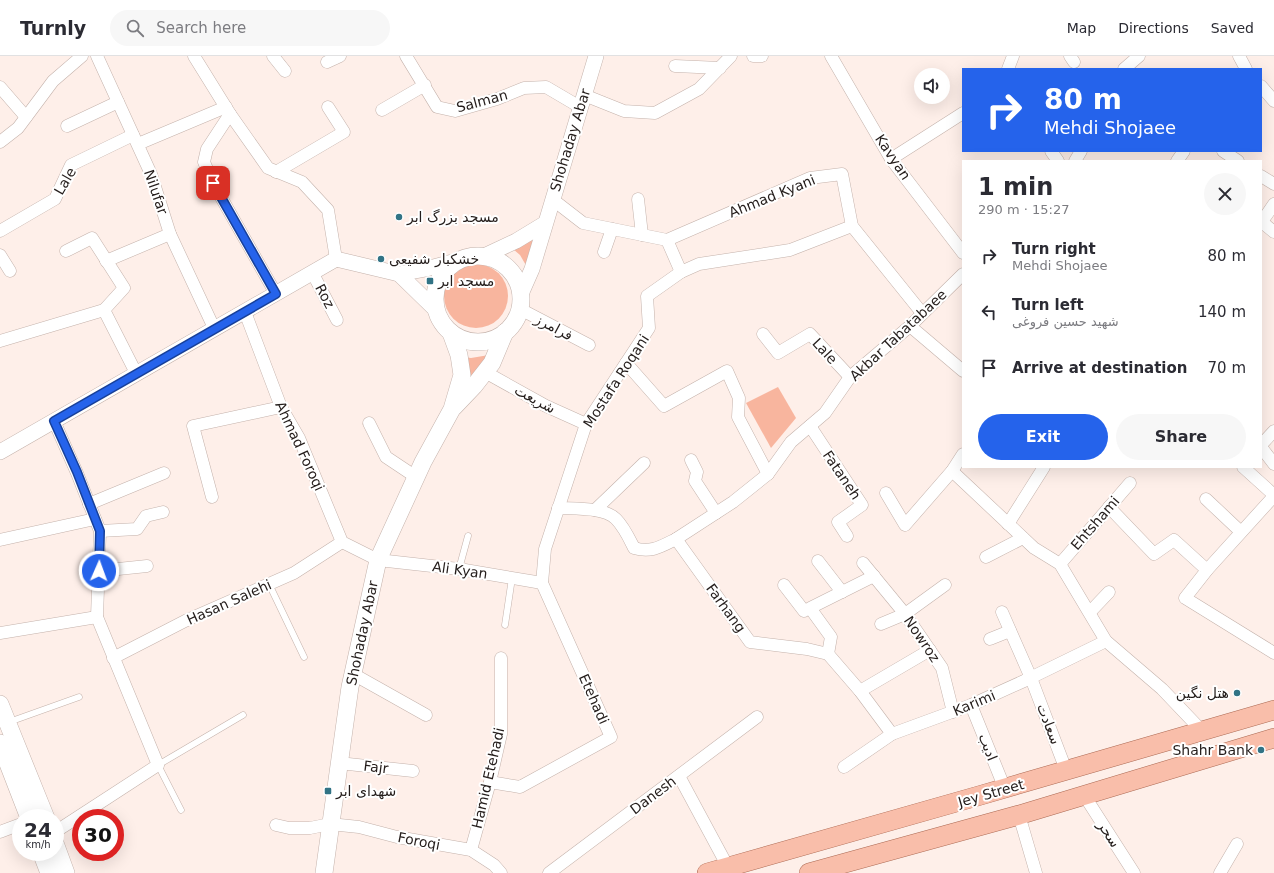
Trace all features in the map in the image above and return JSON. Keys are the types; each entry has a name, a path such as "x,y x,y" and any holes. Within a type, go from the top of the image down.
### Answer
{"main road":[{"path":"452,409 486,372 492,363 505,332 514,322 521,301 517,280 509,269 498,260 484,256 470,256 456,261 445,270 438,282 434,296 436,310 442,323 451,333 464,340 478,342 492,339 505,332"},
{"path":"451,333 459,354 462,375 452,409"},
{"name":"Shohaday Abar","path":"324,873 353,674 378,560 416,477 452,409"},
{"path":"0,704 42,809"},
{"name":"Jey Street","path":"707,873 1005,789 1274,710"},
{"name":"Jey Street","path":"809,873 1019,815 1274,738"},
{"path":"0,743 26,809"},
{"path":"44,861 49,873"},
{"path":"62,861 66,873"}],"street":[{"path":"0,142 18,128 53,82 82,56"},
{"name":"Nilufar","path":"97,56 151,174 170,234 214,328"},
{"path":"273,56 285,71"},
{"path":"326,62 340,56"},
{"name":"Shohaday Abar","path":"521,301 596,56"},
{"path":"582,101 624,111 655,113 699,90 731,56"},
{"path":"753,56 762,56"},
{"name":"Kavyan","path":"831,56 891,159 962,252"},
{"path":"1008,68 1013,56"},
{"path":"1125,68 1139,56"},
{"path":"1238,56 1245,68"},
{"name":"Salman","path":"410,57 437,107 455,110 497,99 524,88 546,87 582,101"},
{"path":"200,58 228,110 268,168 302,182 328,210 336,259"},
{"path":"675,66 720,68"},
{"path":"382,110 425,85"},
{"path":"0,87 26,117"},
{"path":"1262,87 1274,101"},
{"path":"67,126 118,102"},
{"path":"276,172 344,132 328,107"},
{"path":"228,110 207,149 204,162 213,183 276,294"},
{"name":"Lale","path":"0,231 55,199 71,165 135,140 228,110"},
{"path":"891,159 962,115"},
{"path":"1224,152 1236,160"},
{"name":"Ahmad Kyani","path":"667,240 810,178 842,174 852,226 922,314"},
{"path":"1262,177 1274,184"},
{"path":"552,199 583,223 667,240 681,272"},
{"path":"638,199 642,235"},
{"path":"1274,204 1262,223 1274,232"},
{"path":"484,256 516,242 544,224"},
{"name":"Mostafa Roqani","path":"542,583 545,549 586,424 649,328 647,296 681,272 699,264 790,250 852,226"},
{"path":"604,252 612,229"},
{"path":"106,262 170,234"},
{"path":"0,341 104,310 124,288 92,238 66,251"},
{"path":"0,255 10,271"},
{"path":"0,452 336,259 399,274 456,261"},
{"name":"Roz","path":"312,272 337,320"},
{"path":"399,274 436,310"},
{"name":"Akbar Tabatabaee","path":"676,540 734,502 768,474 791,442 825,413 850,377 910,326 962,275"},
{"name":"فرامرز","path":"521,301 589,345"},
{"path":"104,310 136,373"},
{"name":"Ahmad Foroqi","path":"245,312 281,407 299,438 342,542"},
{"path":"910,326 962,370"},
{"name":"Lale","path":"763,334 778,353 810,334 850,377"},
{"path":"626,363 664,406 727,371 739,398 738,417 768,474"},
{"name":"شریعت","path":"486,372 546,406 586,424"},
{"path":"212,497 193,426 281,407"},
{"path":"54,421 100,531 97,617 158,765 64,826"},
{"path":"368,422 386,457 416,477"},
{"name":"Fataneh","path":"810,426 862,505 838,522 847,536"},
{"path":"1262,445 1274,431"},
{"path":"1262,447 1274,464"},
{"path":"886,493 905,525 952,471 962,456"},
{"path":"691,460 697,472 695,481 716,513"},
{"path":"595,510 644,463"},
{"path":"1008,524 1043,468"},
{"path":"1244,468 1272,501 1241,532 1207,570 1185,598 1274,653"},
{"path":"952,471 1034,548 1060,564 1106,641 1162,689 1202,731"},
{"path":"89,504 164,473"},
{"name":"Ehtshami","path":"1060,564 1130,483"},
{"path":"1206,499 1241,532"},
{"path":"1109,507 1154,554 1174,540 1207,570"},
{"path":"558,508 595,510 615,518 625,530 634,548 644,551 676,540"},
{"path":"100,531 137,528 146,516 163,512"},
{"path":"0,540 95,519"},
{"path":"986,557 1023,538"},
{"name":"Farhang","path":"676,540 750,642 807,649 828,654"},
{"path":"342,542 378,560"},
{"name":"Hasan Salehi","path":"113,658 185,621 294,573 342,542"},
{"name":"Ali Kyan","path":"378,560 458,569 542,583"},
{"path":"818,561 842,592"},
{"name":"Nowroz","path":"863,564 905,614 942,668 953,712"},
{"path":"99,571 147,566"},
{"path":"804,612 874,576"},
{"name":"Etehadi","path":"490,782 520,787 611,737 542,583"},
{"path":"784,585 804,612 831,637 828,654 860,691 892,734"},
{"path":"881,624 905,614 945,585"},
{"path":"1090,612 1109,592"},
{"name":"سعادت","path":"1002,612 1031,678 1066,770"},
{"path":"0,633 97,617"},
{"path":"990,639 1010,631"},
{"name":"Karimi","path":"844,767 892,734 971,705 1031,678 1106,641"},
{"path":"860,691 930,650"},
{"name":"Hamid Etehadi","path":"471,850 490,782 501,734 501,658"},
{"path":"353,674 426,715"},
{"name":"ادیب","path":"971,705 1005,789"},
{"name":"Danesh","path":"549,873 757,717"},
{"name":"Fajr","path":"339,762 412,772"},
{"path":"679,776 728,867"},
{"name":"سحر","path":"1084,795 1134,873"},
{"path":"1019,815 1036,873"},
{"name":"Foroqi","path":"276,825 289,828 310,828 330,824 359,827 397,837 471,850 494,865 501,873"},
{"path":"0,832 12,827"},
{"path":"1220,873 1237,844"}],"lane":[{"path":"458,569 468,536"},
{"path":"505,625 512,578"},
{"path":"269,584 304,657"},
{"path":"7,722 79,696"},
{"path":"181,810 158,765 243,715"}],"shaded area":[{"path":"539,232 527,267 520,255 513,249"},
{"path":"470,264 482,264 499,273 506,284 508,296 506,308 499,319 482,328 470,328 458,323 449,314 444,302 444,290 449,278 458,269"},
{"path":"489,355 465,392 463,357 471,358"},
{"path":"778,387 796,418 771,448 746,403"}],"place":[{"name":"مسجد بزرگ ابر","path":"399,217"},
{"name":"خشکبار شفیعی","path":"381,259"},
{"name":"مسجد ابر","path":"430,281"},
{"name":"هتل نگین","path":"1237,693"},
{"name":"Shahr Bank","path":"1261,750"},
{"name":"شهدای ابر","path":"328,791"}],"route":[{"path":"99,571 100,531 77,472 54,421 214,328 276,294 213,183"}]}
